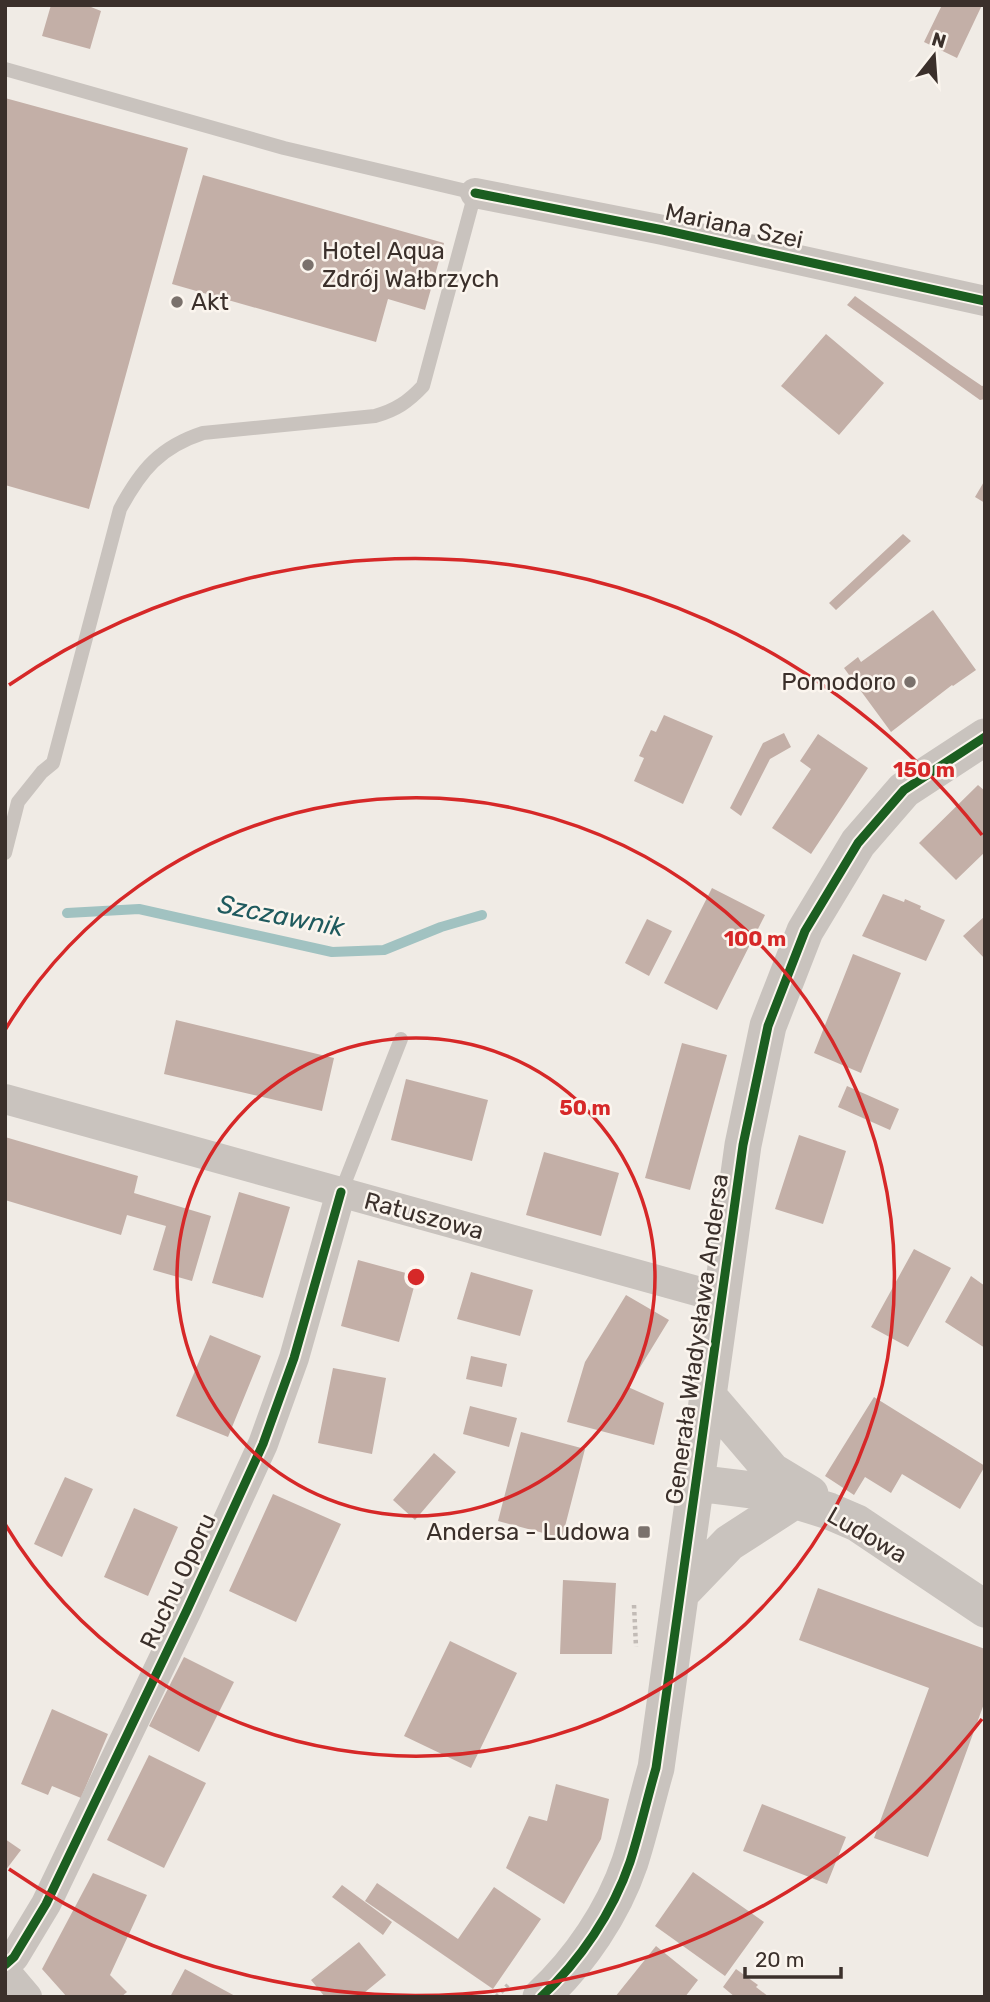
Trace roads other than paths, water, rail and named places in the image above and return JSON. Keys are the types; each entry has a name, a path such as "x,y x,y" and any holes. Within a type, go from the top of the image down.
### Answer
{"street":[{"name":"Mariana Szei","path":"475,192 985,301"},
{"name":"Generała Władysława Andersa","path":"525,1990 562,1977 600,1924 629,1864 656,1768 743,1145 768,1026 806,931 858,843 904,790 985,737"},
{"name":"Ratuszowa","path":"5,1099 722,1298"},
{"name":"Ruchu Oporu","path":"5,1965 14,1957 46,1904 187,1610 262,1444 294,1358 341,1192"},
{"path":"681,1593 729,1543 813,1505 802,1487 772,1471 708,1396"},
{"name":"Ludowa","path":"696,1483 768,1492 813,1505 857,1523 985,1609"},
{"path":"5,1971 27,1997"}],"lane":[{"path":"5,69 284,148 475,192 423,386 410,401 395,411 375,416 203,433 180,440 135,480 120,509 53,763 42,772 18,802 5,853"},
{"path":"341,1192 401,1039"}],"waterway":[{"name":"Szczawnik","path":"67,913 139,909 332,952 384,950 441,927 482,915"}],"place":[{"name":"Hotel Aqua Zdrój Wałbrzych","path":"308,265"},
{"name":"Akt","path":"177,302"},
{"name":"Pomodoro","path":"910,682"},
{"name":"Andersa - Ludowa","path":"644,1532"}]}
